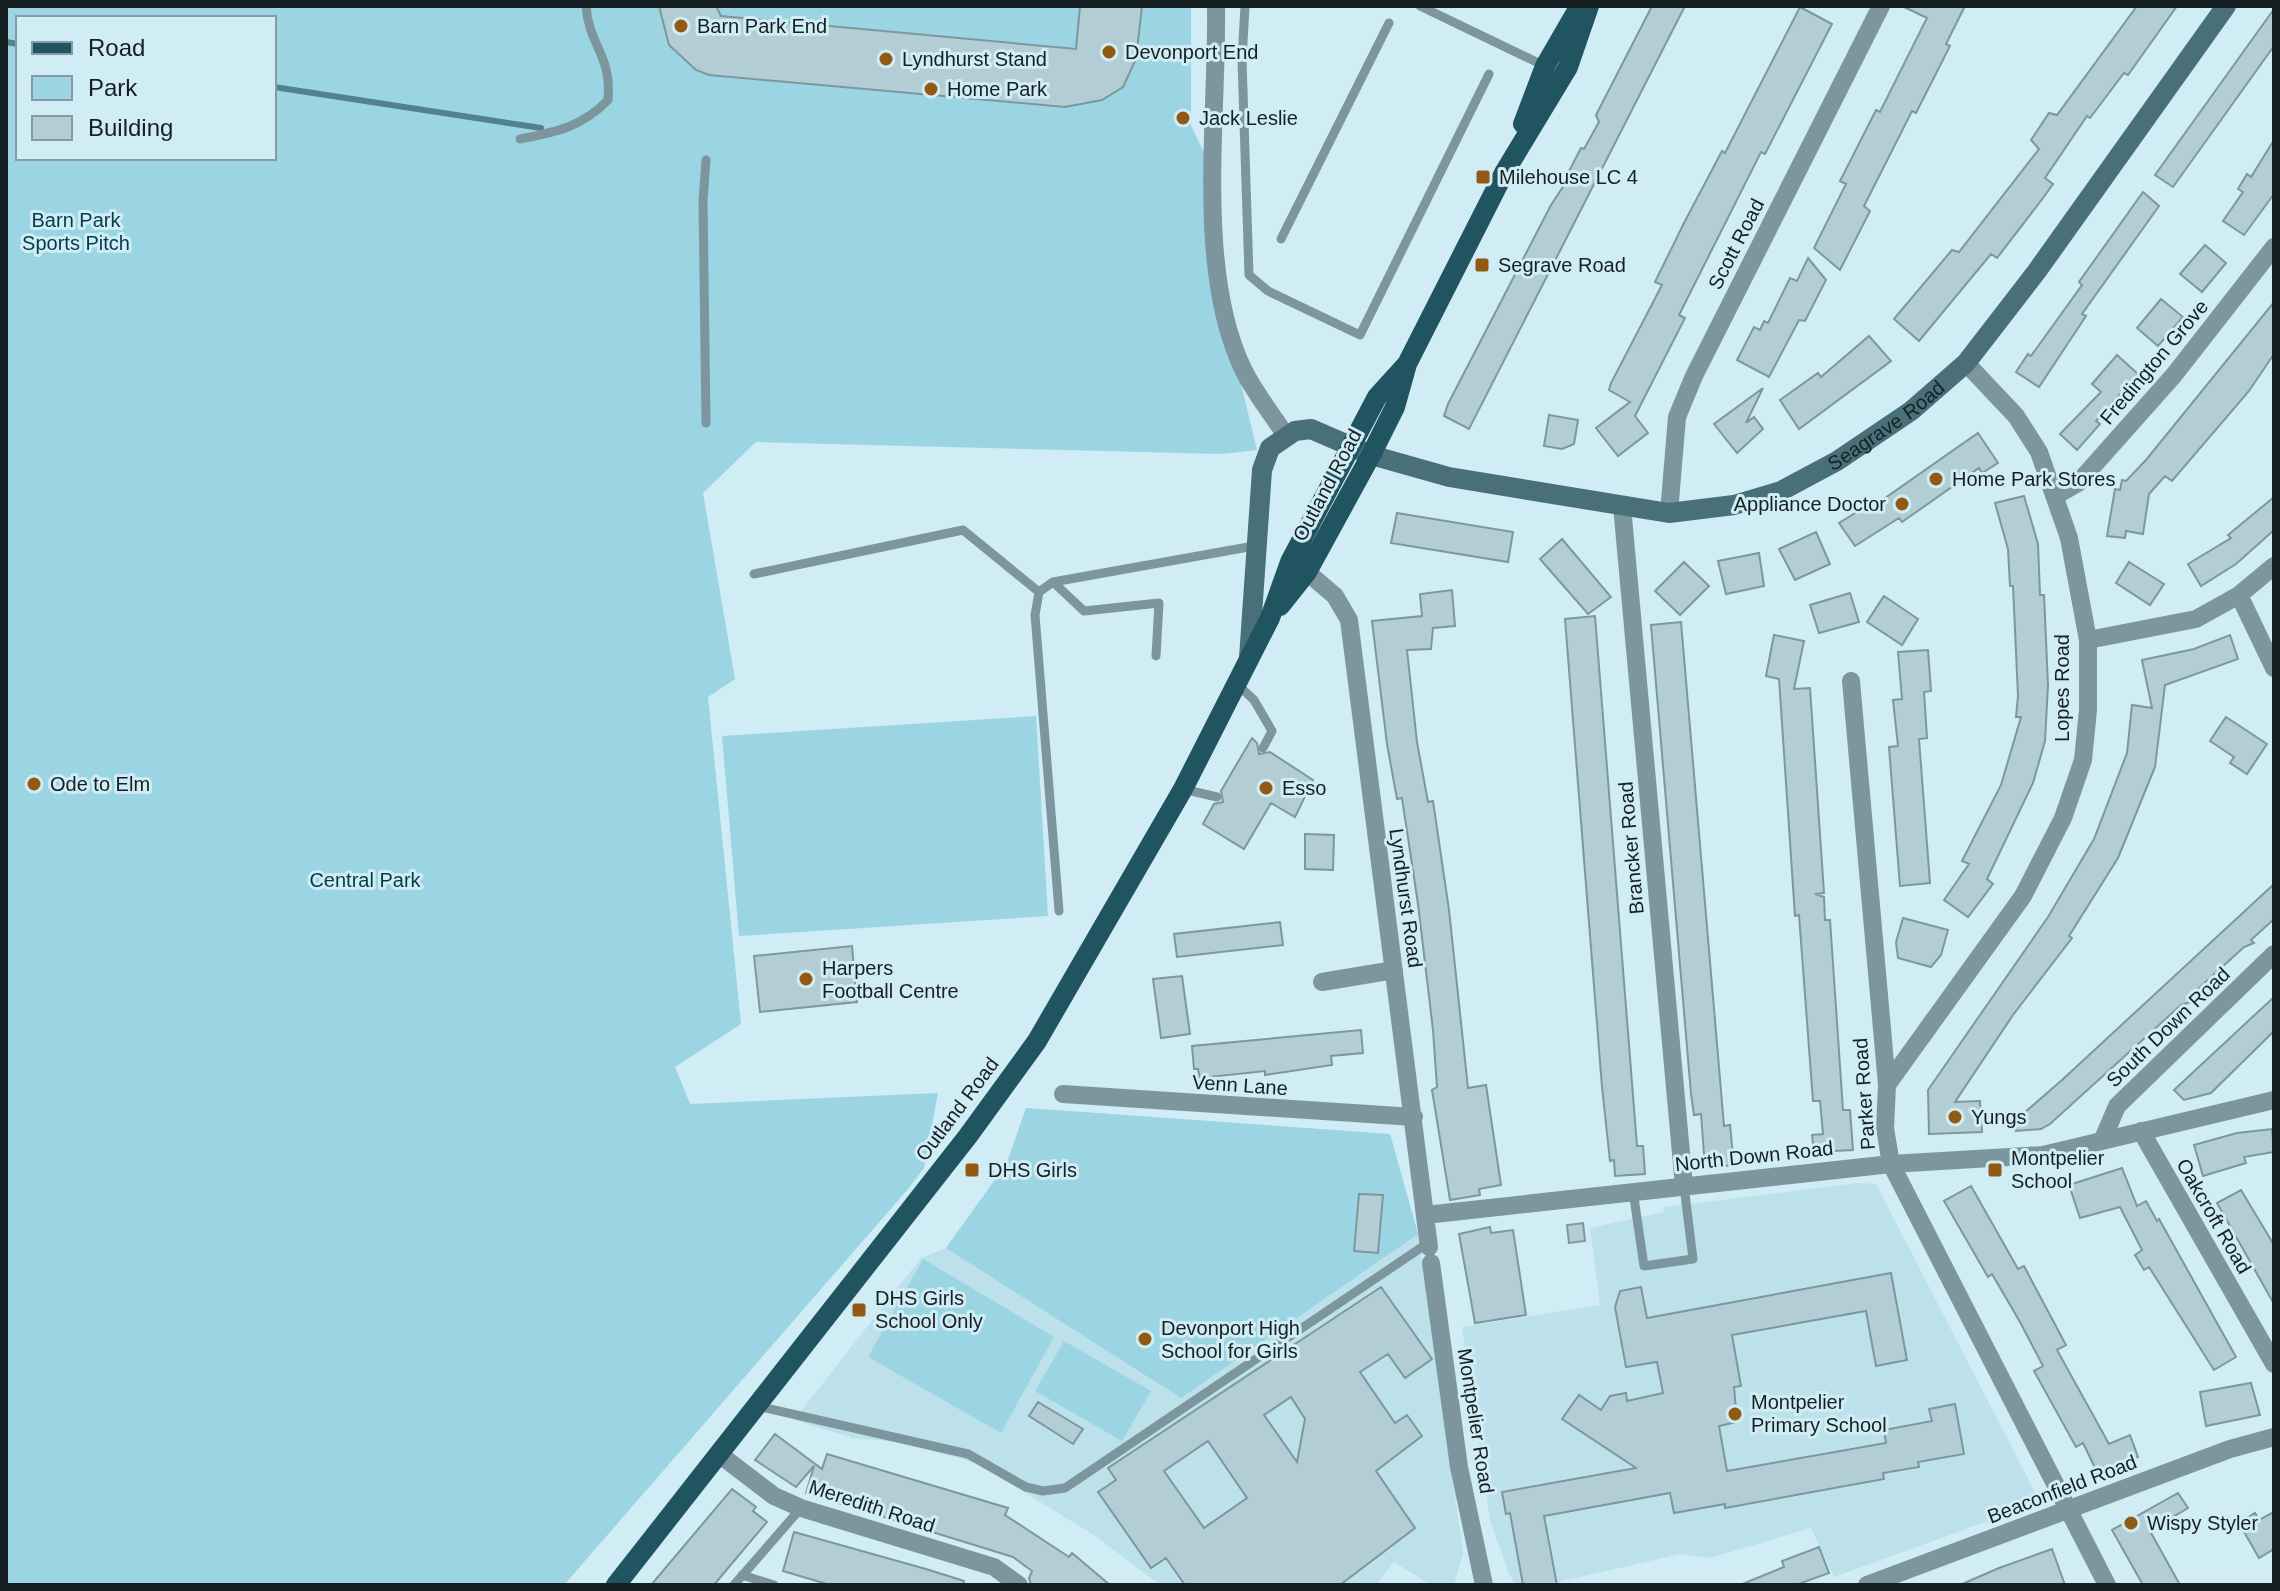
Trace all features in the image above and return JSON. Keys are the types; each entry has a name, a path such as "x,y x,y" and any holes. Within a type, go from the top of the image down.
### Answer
{"main road":[{"name":"Outland Road","path":"1555,70 1580,6"},
{"name":"Outland Road","path":"1270,618 1307,572 1371,455 1395,407 1407,364 1589,6"},
{"name":"Outland Road","path":"616,1585 968,1136 1037,1041 1183,789 1270,618 1290,562 1377,397 1407,364"}],"street":[{"path":"1216,6 1213,215 1224,315 1243,370 1286,436 1270,448 1262,470 1254,546 1249,658"},
{"name":"Scott Road","path":"1669,513 1677,417 1881,6"},
{"name":"Seagrave Road","path":"1286,436 1311,429 1371,455 1449,477 1669,513 1734,505 1781,491 1837,461 1911,411 1966,363 2037,271 2226,6"},
{"name":"Fredington Grove","path":"2057,495 2078,483 2174,375 2274,247"},
{"name":"Lopes Road","path":"1887,1085 2023,896 2063,818 2083,760 2088,710 2088,640 2069,538 2057,495 2039,452 2016,416 1966,363"},
{"name":"Brancker Road","path":"1622,506 1684,1186"},
{"path":"2088,640 2196,619 2239,595 2274,566"},
{"name":"Lyndhurst Road","path":"1307,572 1335,596 1349,620 1429,1251"},
{"path":"2239,595 2274,668"},
{"name":"Parker Road","path":"1851,681 1887,1085 1885,1128 1891,1164 2066,1511 2107,1585"},
{"name":"South Down Road","path":"2103,1139 2117,1106 2274,954"},
{"path":"1322,982 1394,970"},
{"name":"Venn Lane","path":"1063,1094 1414,1117"},
{"name":"North Down Road","path":"1425,1215 1891,1164 2043,1155 2274,1100"},
{"name":"Oakcroft Road","path":"2141,1131 2274,1364"},
{"name":"Montpelier Road","path":"1429,1251 1459,1467 1484,1585"},
{"name":"Beaconfield Road","path":"1867,1585 2230,1449 2274,1437"},
{"name":"Meredith Road","path":"719,1454 774,1496 801,1508 994,1567 1019,1585"}],"lane":[{"path":"520,139 569,129 593,115 608,100 606,61 587,23 586,6"},
{"path":"1245,6 1242,60 1246,260 1249,275 1268,291 1360,335 1489,74"},
{"path":"1420,6 1555,70"},
{"path":"1281,239 1389,23"},
{"path":"706,160 703,201 706,423"},
{"path":"754,574 963,530 1039,592"},
{"path":"1059,911 1035,615 1039,592 1053,582 1254,546"},
{"path":"1053,582 1084,611 1159,603 1156,656"},
{"path":"1237,684 1254,700 1272,731 1263,748"},
{"path":"1183,789 1217,797"},
{"path":"1633,1191 1644,1266 1693,1259 1684,1186"},
{"path":"756,1406 968,1454 1026,1487 1043,1491 1065,1488 1429,1251"},
{"path":"734,1585 801,1508"},
{"path":"742,1575 774,1585"}],"shaded area":[{"name":"Devonport High School for Girls","path":"1026,1108 1390,1134 1418,1234 1463,1553 1454,1585 1431,1585 1394,1562 1376,1585 1160,1585 1097,1537 978,1464 902,1442 853,1438 794,1420 921,1258 946,1248 1007,1163"},
{"name":"Montpelier Primary School","path":"1857,1183 1876,1184 2040,1502 1834,1577 1811,1528 1710,1558 1680,1554 1545,1585 1516,1585 1509,1574 1490,1520 1462,1327 1600,1305 1590,1228 1664,1212 1665,1207"}],"green space":[{"name":"Central Park","path":"6,6 1191,6 1191,126 1207,158 1208,248 1257,450 1221,454 756,442 703,493 735,679 708,697 741,1024 675,1067 690,1104 938,1093 924,1168 564,1585 6,1585"},
{"path":"1036,716 1048,916 739,936 722,736"},
{"path":"1026,1108 1390,1134 1418,1234 1181,1398 946,1248 1007,1163"},
{"path":"923,1259 1054,1337 1001,1433 868,1357"},
{"path":"1064,1341 1151,1391 1122,1441 1035,1391"}],"building":[{"name":"Lyndhurst Stand","path":"659,6 716,6 721,16 1076,49 1080,6 1142,6 1136,59 1123,87 1102,100 1065,107 709,75 696,70 669,45"},
{"path":"1652,6 1685,6 1469,429 1444,416 1448,404 1551,205 1570,176 1567,175 1581,148 1584,149 1599,122 1596,115"},
{"path":"1902,6 1965,6 1946,44 1950,46 1916,113 1912,111 1864,206 1870,211 1840,270 1814,248 1846,184 1840,181 1876,110 1880,112 1927,18"},
{"path":"2137,6 2177,6 2128,75 2124,73 2090,118 2087,116 2045,178 2053,184 1997,258 1991,254 1919,341 1894,319 1952,250 1959,252 2039,149 2031,140 2049,113 2057,115"},
{"path":"1800,7 1832,24 1765,154 1761,152 1679,315 1685,318 1635,416 1648,433 1618,456 1596,428 1630,402 1609,390 1611,383 1662,285 1655,282 1685,221 1722,151 1725,153"},
{"path":"2274,9 2274,46 2173,187 2155,175"},
{"path":"2274,140 2274,194 2244,235 2223,221 2243,192 2238,189 2247,174 2251,177"},
{"path":"2143,192 2159,206 2082,314 2086,316 2039,387 2016,372 2082,285 2079,282"},
{"path":"2205,245 2226,263 2202,292 2180,274"},
{"path":"1808,258 1826,280 1805,321 1799,320 1769,377 1737,360 1754,327 1760,330 1764,321 1768,323 1790,278 1797,281"},
{"path":"2161,299 2183,317 2158,346 2137,328"},
{"path":"2274,302 2274,354 2249,391 2172,481 2165,476 2149,494 2143,534 2126,531 2125,538 2107,536 2115,489 2120,490 2122,480 2126,481 2146,460"},
{"path":"1869,336 1891,361 1799,429 1780,400 1818,373 1821,377"},
{"path":"2117,355 2138,374 2096,421 2100,424 2077,450 2060,434 2101,392 2092,384"},
{"path":"1763,388 1746,423 1754,417 1763,429 1737,453 1714,424"},
{"path":"1549,415 1578,420 1574,444 1562,449 1544,446"},
{"path":"1978,433 1998,463 1982,473 1979,468 1902,522 1899,518 1855,546 1839,523 1873,502 1875,505"},
{"path":"2024,496 2038,544 2040,595 2044,595 2048,685 2045,741 2033,783 1987,879 1993,884 1968,917 1944,900 1969,864 1962,861 2001,785 2021,717 2016,717 2018,696 2013,586 2010,586 2008,549 1995,503"},
{"path":"2274,497 2274,530 2236,564 2201,586 2188,564 2231,538 2228,535"},
{"path":"1397,513 1513,532 1508,562 1391,543"},
{"path":"1816,532 1830,564 1795,580 1779,549"},
{"path":"1562,539 1611,597 1588,614 1540,559"},
{"path":"1759,553 1764,586 1726,594 1718,561"},
{"path":"1684,562 1709,586 1680,615 1655,591"},
{"path":"2129,562 2164,584 2150,605 2116,583"},
{"path":"1452,590 1455,626 1433,628 1431,649 1407,650 1417,742 1428,802 1433,801 1449,910 1468,1088 1486,1085 1501,1185 1479,1189 1480,1195 1450,1200 1432,1090 1437,1087 1433,1030 1418,904 1402,798 1397,799 1387,744 1372,621 1422,616 1420,594"},
{"path":"1850,593 1859,622 1819,633 1810,605"},
{"path":"1884,596 1918,619 1902,645 1867,622"},
{"path":"1595,616 1637,1146 1643,1146 1645,1174 1615,1176 1614,1160 1610,1161 1602,1087 1565,619"},
{"path":"1681,622 1724,1126 1730,1125 1734,1165 1705,1168 1701,1114 1694,1115 1691,1094 1651,625"},
{"path":"1774,635 1804,641 1794,689 1810,688 1824,893 1815,894 1824,897 1825,920 1830,920 1843,1110 1850,1110 1853,1150 1814,1152 1812,1135 1823,1134 1820,1101 1813,1101 1799,915 1795,916 1779,679 1766,676"},
{"path":"2230,635 2238,659 2165,685 2155,767 2118,858 2069,936 2072,938 2013,1015 1955,1102 1980,1101 1982,1132 1929,1134 1928,1090 2048,917 2094,839 2127,753 2132,705 2152,708 2142,660 2194,649"},
{"path":"1928,650 1931,691 1924,692 1927,738 1919,739 1930,883 1900,886 1889,747 1898,746 1893,700 1902,699 1898,652"},
{"path":"2226,717 2267,744 2247,774 2230,763 2234,757 2210,741"},
{"name":"Esso","path":"1252,738 1257,743 1259,754 1270,752 1313,780 1295,817 1271,803 1244,849 1203,824 1214,804 1223,802 1221,791"},
{"path":"1305,834 1334,835 1333,870 1305,869"},
{"path":"2274,884 2274,919 2251,940 2254,943 2244,947 2187,999 2191,1002 2181,1005 2050,1124 2041,1129 2016,1131 2017,1113 2024,1113 2062,1080"},
{"path":"1903,918 1948,930 1941,955 1931,967 1898,958 1896,942"},
{"path":"1280,922 1283,945 1177,957 1174,934"},
{"name":"Harpers Football Centre","path":"852,946 857,1002 760,1012 754,956"},
{"path":"1182,976 1190,1034 1161,1038 1153,979"},
{"path":"2274,997 2274,1031 2211,1093 2184,1100 2174,1090"},
{"path":"1361,1030 1363,1053 1331,1056 1332,1065 1265,1075 1265,1071 1200,1078 1198,1069 1194,1069 1192,1046"},
{"path":"2272,1129 2274,1152 2244,1157 2246,1163 2203,1176 2194,1145 2237,1133"},
{"path":"2122,1168 2137,1206 2146,1201 2157,1221 2159,1219 2236,1357 2214,1370 2149,1267 2144,1270 2135,1255 2142,1250 2120,1207 2080,1218 2069,1185"},
{"path":"1971,1186 2018,1269 2024,1266 2066,1345 2057,1350 2109,1444 2130,1435 2138,1457 2097,1472 2083,1443 2076,1447 2034,1371 2043,1366 2020,1322 1992,1274 1988,1277 1944,1201"},
{"path":"2241,1190 2274,1245 2274,1304 2217,1203"},
{"path":"1359,1194 1383,1195 1378,1253 1354,1251"},
{"path":"1583,1223 1585,1241 1569,1243 1567,1225"},
{"path":"1490,1227 1491,1233 1513,1230 1526,1315 1475,1323 1459,1234"},
{"path":"1891,1273 1907,1360 1876,1366 1866,1311 1732,1335 1741,1386 1734,1387 1737,1422 1719,1426 1727,1471 1886,1443 1884,1430 1932,1421 1929,1409 1955,1404 1964,1454 1918,1462 1919,1467 1883,1473 1884,1479 1725,1508 1725,1504 1674,1513 1670,1493 1544,1516 1557,1585 1523,1585 1510,1513 1506,1514 1502,1492 1636,1468 1562,1419 1579,1395 1601,1410 1610,1396 1626,1393 1627,1401 1663,1393 1657,1362 1626,1367 1615,1307 1620,1291 1641,1287 1647,1318"},
{"path":"1381,1287 1432,1359 1405,1378 1388,1354 1360,1372 1395,1423 1407,1415 1422,1436 1376,1471 1415,1528 1340,1585 1185,1585 1166,1558 1151,1568 1098,1492 1116,1480 1108,1468","holes":["1291,1397 1305,1419 1297,1462 1264,1415","1208,1441 1247,1498 1204,1528 1164,1471"]},
{"path":"2251,1383 2260,1415 2206,1426 2200,1392"},
{"path":"1038,1402 1083,1429 1073,1444 1029,1416"},
{"path":"775,1434 822,1469 827,1454 1008,1508 1005,1515 1069,1557 1072,1553 1110,1585 1031,1585 1029,1578 1032,1571 1013,1557 806,1493 814,1466 796,1487 755,1460"},
{"path":"732,1489 756,1507 753,1511 767,1522 714,1585 651,1585"},
{"path":"2178,1493 2188,1508 2150,1531 2180,1585 2143,1585 2112,1530"},
{"path":"2274,1512 2274,1549 2259,1558 2239,1523 2255,1513 2259,1520"},
{"path":"794,1532 926,1569 964,1581 963,1585 830,1585 783,1571"},
{"path":"1819,1547 1829,1573 1796,1585 1740,1585 1784,1567 1782,1561"},
{"path":"2052,1549 2065,1585 1960,1585 1999,1568"}],"waterway":[{"path":"6,42 16,44"},
{"path":"276,87 541,128"}],"place":[{"name":"Barn Park End","path":"681,26"},
{"name":"Devonport End","path":"1109,52"},
{"name":"Lyndhurst Stand","path":"886,59"},
{"name":"Home Park","path":"931,89"},
{"name":"Jack Leslie","path":"1183,118"},
{"name":"Milehouse LC 4","path":"1483,177"},
{"name":"Segrave Road","path":"1482,265"},
{"name":"Home Park Stores","path":"1936,479"},
{"name":"Appliance Doctor","path":"1902,504"},
{"name":"Ode to Elm","path":"34,784"},
{"name":"Esso","path":"1266,788"},
{"name":"Harpers Football Centre","path":"806,979"},
{"name":"Yungs","path":"1955,1117"},
{"name":"DHS Girls","path":"972,1170"},
{"name":"Montpelier School","path":"1995,1170"},
{"name":"DHS Girls School Only","path":"859,1310"},
{"name":"Devonport High School for Girls","path":"1145,1339"},
{"name":"Montpelier Primary School","path":"1735,1414"},
{"name":"Wispy Styler","path":"2131,1523"}],"park label":[{"name":"Barn Park Sports Pitch","path":"76,232"}]}
